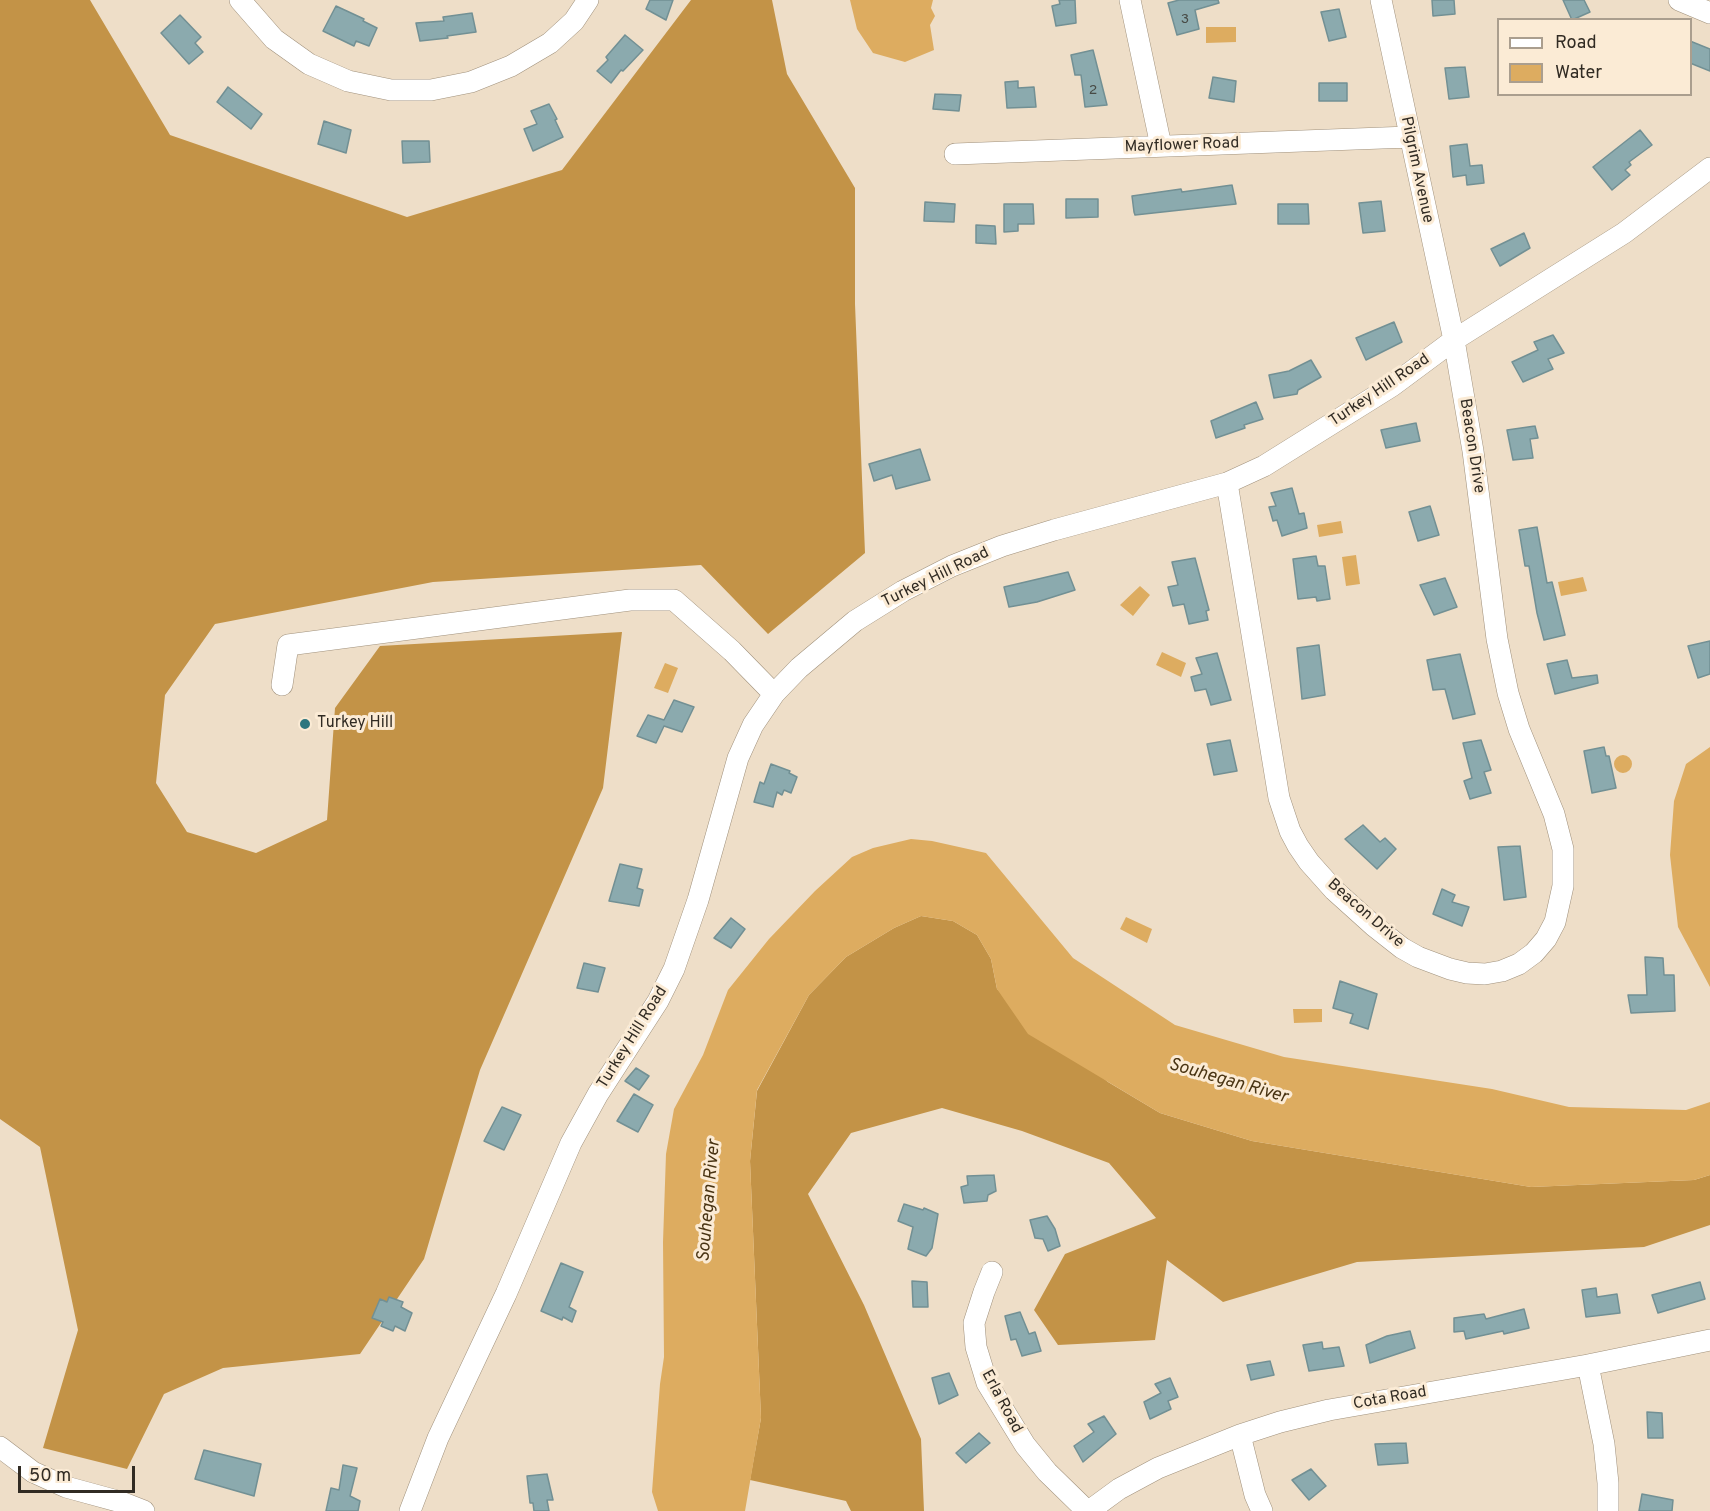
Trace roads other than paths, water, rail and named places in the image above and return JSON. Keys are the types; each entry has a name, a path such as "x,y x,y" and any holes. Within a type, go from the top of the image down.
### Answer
{"street":[{"path":"240,0 274,39 309,64 348,81 391,90 431,90 471,82 511,66 550,44 574,21 588,0"},
{"path":"1130,0 1161,147"},
{"name":"Pilgrim Avenue","path":"1381,0 1454,340"},
{"path":"1679,0 1710,13"},
{"name":"Mayflower Road","path":"955,154 1409,137"},
{"name":"Turkey Hill Road","path":"410,1511 438,1438 497,1313 571,1143 598,1094 658,1001 674,969 698,900 738,758 753,725 774,694 799,668 855,621 903,591 952,566 1002,546 1054,530 1227,483 1280,457 1383,392 1454,340 1624,232 1710,168"},
{"name":"Beacon Drive","path":"1227,483 1279,798 1290,831 1298,846 1334,890 1374,926 1402,948 1418,957 1467,973 1502,971 1519,964 1540,946 1555,922 1563,886 1563,849 1554,814 1519,729 1508,693 1497,639 1473,451 1454,340"},
{"path":"282,685 288,645 630,600 674,600 732,651 774,694"},
{"name":"Erla Road","path":"992,1272 974,1323 976,1347 987,1383 1025,1445 1047,1472 1088,1511"},
{"name":"Cota Road","path":"1088,1511 1119,1489 1158,1468 1240,1435 1280,1422 1329,1410 1588,1365 1710,1340"},
{"path":"1588,1365 1604,1444 1608,1511"},
{"path":"1240,1435 1255,1495 1262,1511"},
{"path":"0,1447 33,1472 58,1484 144,1511"}],"water":[{"path":"850,0 933,0 931,8 935,16 930,25 934,50 905,62 873,53 857,29"},
{"path":"1206,27 1236,27 1236,42 1206,43"},
{"path":"1341,521 1343,533 1319,537 1317,525"},
{"path":"1356,555 1360,584 1346,586 1342,557"},
{"path":"1583,577 1587,591 1561,596 1558,582"},
{"path":"1140,586 1150,595 1133,616 1120,605"},
{"path":"1162,652 1186,663 1181,677 1156,665"},
{"path":"665,663 678,668 668,693 654,688"},
{"path":"1710,747 1710,987 1678,927 1670,855 1674,801 1686,764"},
{"path":"1623,755 1629,758 1632,764 1629,770 1623,773 1617,770 1614,764 1617,758"},
{"name":"Souhegan River","path":"911,839 932,841 986,853 1073,958 1175,1025 1284,1057 1492,1089 1569,1107 1686,1110 1710,1102 1710,1175 1694,1180 1531,1187 1252,1141 1160,1113 1028,1034 997,989 991,959 977,935 953,921 921,916 894,928 846,957 809,995 757,1090 750,1161 761,1418 745,1511 658,1511 652,1492 664,1357 663,1242 666,1154 674,1109 703,1055 728,990 769,939 815,891 852,857 873,848"},
{"path":"1126,917 1152,929 1147,943 1120,929"},
{"path":"1293,1009 1322,1009 1322,1022 1294,1023"}],"place":[{"name":"Turkey Hill","path":"305,724"}]}
